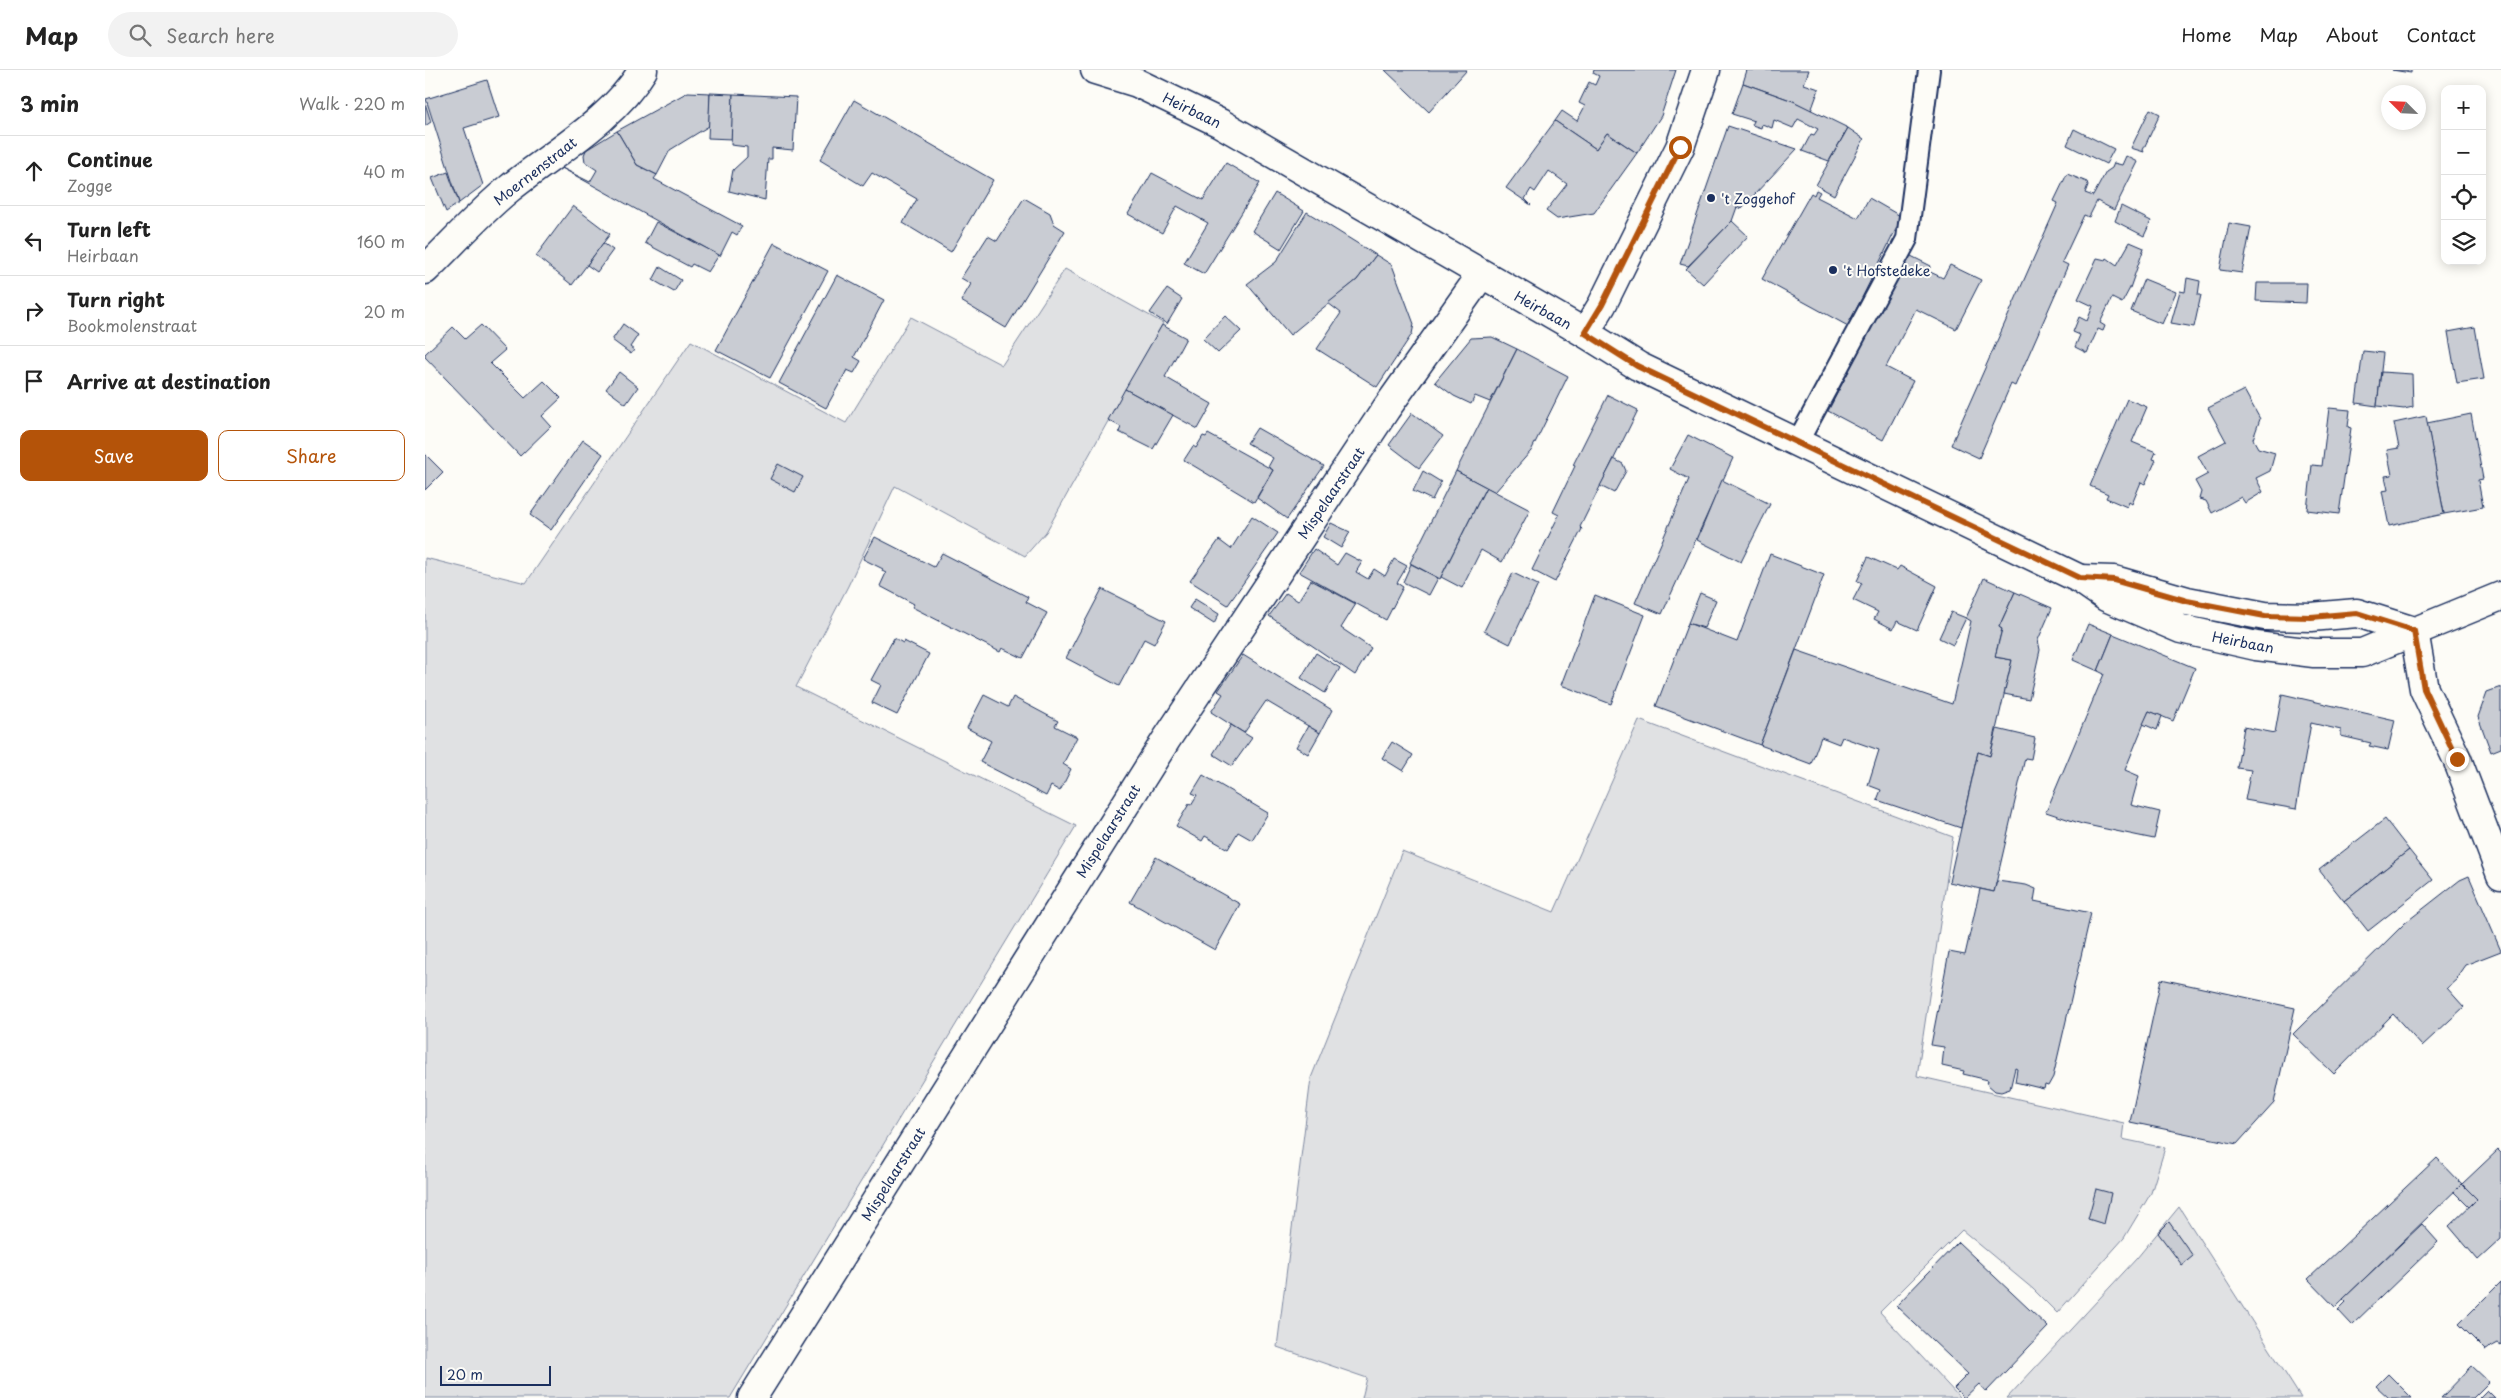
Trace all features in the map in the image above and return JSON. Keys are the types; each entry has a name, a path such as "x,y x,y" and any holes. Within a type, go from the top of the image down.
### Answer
{"street":[{"name":"Moernenstraat","path":"425,270 509,189 596,124 632,87 643,70"},
{"name":"Heirbaan","path":"1095,70 1137,83 1220,123 1481,275 1585,333 1637,366 2080,578 2106,597 2181,629 2256,646 2314,653 2362,653 2501,596"},
{"path":"1585,333 1602,305 1680,147 1706,70"},
{"name":"Mispelaarstraat","path":"752,1398 1166,740 1386,410 1458,304 1481,275"},
{"name":"Heirbaan","path":"2080,578 2114,580 2187,601 2265,616 2311,617 2357,613 2414,631"},
{"path":"2414,631 2424,689 2457,759 2501,875"}],"lane":[{"path":"1797,443 1907,239 1929,70"}],"shaded area":[{"path":"1065,269 1163,323 1046,532 1025,556 895,486 848,586 796,687 1076,826 730,1398 425,1398 425,558 526,583 691,341 846,423 911,317 1002,365"},
{"path":"1639,720 1953,837 1917,1076 2124,1123 2122,1139 2165,1148 2151,1193 2124,1238 2057,1313 2033,1289 1962,1230 1880,1312 1960,1398 1362,1398 1367,1378 1277,1347 1311,1078 1402,851 1554,912"},
{"path":"2179,1207 2301,1398 2007,1398 2137,1258"}],"building":[{"path":"1385,70 1467,70 1429,112"},
{"path":"1594,70 1676,70 1661,116 1637,153 1607,133 1596,149 1555,121 1562,111 1577,121 1585,106 1579,103 1589,82 1595,85 1599,76 1593,73"},
{"path":"1747,70 1809,70 1804,84 1819,89 1811,111 1793,101 1743,83"},
{"path":"2392,70 2411,70 2411,73"},
{"path":"487,80 499,117 464,128 483,185 459,203 426,99"},
{"path":"1743,83 1793,101 1848,128 1829,161 1802,151 1811,134 1814,135 1818,129 1798,119 1793,128 1774,120 1772,128 1762,124 1761,128 1752,125 1754,121 1732,114"},
{"path":"688,92 710,93 709,126 670,150 657,175 637,165 617,131"},
{"path":"710,93 733,94 732,139 708,138"},
{"path":"733,94 796,97 793,150 772,148 772,159 768,159 765,200 729,191 733,170 747,157 747,147 731,145"},
{"path":"854,100 993,180 951,252 903,223 917,199 872,173 863,186 820,160"},
{"path":"425,103 431,122 425,126"},
{"path":"2150,109 2160,114 2143,150 2144,152 2131,148"},
{"path":"1555,121 1596,149 1607,133 1637,153 1594,213 1557,219 1546,211 1567,184 1549,171 1535,192 1531,189 1525,199 1531,205 1506,188"},
{"path":"1728,126 1797,149 1741,209 1737,207 1732,221 1688,266 1680,264"},
{"path":"1848,128 1864,139 1834,195 1816,185"},
{"path":"2074,129 2114,149 2106,164 2067,145"},
{"path":"617,131 637,165 657,175 654,179 742,226 737,235 732,232 720,256 560,167 590,182 597,170 585,162 584,155 586,150"},
{"path":"2126,156 2138,162 2114,210 2097,201 2089,217 2084,215 2062,262 2068,265 2015,386 2011,384 1979,458 1951,445 2058,203 2054,201 2067,174 2087,182 2088,185 2085,193 2093,196 2106,172 2112,168 2114,163 2122,165"},
{"path":"1226,163 1260,183 1204,274 1184,263 1208,223 1177,206 1162,233 1128,214 1152,173 1203,200"},
{"path":"448,172 459,203 446,212 432,178"},
{"path":"1816,190 1820,192 1817,197 1858,218 1869,198 1902,217 1848,326 1762,279 1811,193 1814,195"},
{"path":"1275,193 1304,211 1281,249 1252,231"},
{"path":"1024,198 1050,213 1054,224 1065,231 1006,328 961,301 971,284 961,278 988,236 997,241"},
{"path":"573,206 610,234 572,285 536,256"},
{"path":"2121,206 2151,221 2144,236 2115,221"},
{"path":"1307,212 1376,255 1357,280 1290,335 1247,284 1276,262"},
{"path":"1732,221 1748,236 1703,284 1686,269"},
{"path":"656,222 719,255 708,272 692,264 690,267 645,243"},
{"path":"2229,223 2251,227 2242,273 2220,270"},
{"path":"2130,242 2144,248 2130,288 2122,303 2112,298 2100,323 2105,326 2103,331 2098,329 2087,353 2075,347 2080,335 2073,332 2079,317 2087,321 2093,306 2078,299 2097,258 2106,260 2107,258 2117,265"},
{"path":"603,243 613,250 597,272 587,265"},
{"path":"774,243 828,271 770,378 716,350"},
{"path":"1376,255 1392,265 1414,324 1412,334 1377,387 1317,349 1341,313 1328,303 1357,280"},
{"path":"1909,255 1931,266 1928,271 1943,278 1950,265 1981,280 1956,329 1916,309 1886,367 1913,381 1883,440 1828,411"},
{"path":"660,267 681,280 674,292 653,280"},
{"path":"837,275 884,300 854,357 861,361 854,373 847,370 826,408 779,383"},
{"path":"2187,278 2200,281 2198,295 2201,295 2194,327 2171,323 2180,291 2185,292"},
{"path":"2144,279 2176,292 2162,324 2131,311"},
{"path":"2257,283 2307,283 2306,303 2256,301"},
{"path":"1167,289 1182,299 1167,324 1150,313"},
{"path":"1225,316 1241,331 1218,353 1203,339"},
{"path":"623,324 638,335 630,347 634,350 631,354 612,340"},
{"path":"481,325 505,350 490,363 525,398 544,381 561,398 542,416 551,426 520,456 425,357 425,354 453,327 465,339"},
{"path":"1162,325 1186,338 1165,377 1212,404 1198,429 1125,389"},
{"path":"2475,327 2484,379 2457,383 2448,332"},
{"path":"1492,337 1517,349 1490,402 1475,396 1471,404 1454,396 1435,382 1471,338"},
{"path":"1517,349 1568,376 1531,451 1495,492 1456,471"},
{"path":"2363,351 2383,353 2377,406 2356,403"},
{"path":"619,372 638,387 626,404 606,389"},
{"path":"2381,372 2412,374 2413,407 2404,409 2377,406"},
{"path":"1125,389 1173,415 1153,449 1119,432 1121,427 1108,420"},
{"path":"2244,390 2260,419 2253,439 2258,448 2275,453 2270,471 2256,478 2263,492 2245,503 2241,497 2212,513 2206,501 2199,499 2201,492 2195,481 2208,474 2198,456 2226,441 2208,408"},
{"path":"1608,395 1638,410 1555,582 1532,570 1559,515 1553,512 1575,466 1573,465"},
{"path":"2127,399 2147,407 2132,442 2156,452 2153,459 2156,460 2145,484 2141,482 2132,504 2129,502 2127,507 2106,498 2108,494 2090,486"},
{"path":"2329,408 2350,410 2348,427 2351,428 2339,514 2307,510 2312,465 2322,466"},
{"path":"1412,413 1443,436 1419,468 1389,445"},
{"path":"2471,414 2483,479 2478,480 2483,507 2444,514 2427,423"},
{"path":"2426,416 2444,514 2389,526 2382,491 2388,490 2385,476 2392,475 2387,450 2399,448 2394,423"},
{"path":"1257,428 1324,466 1287,519 1257,498 1273,470 1268,467 1273,458 1247,443"},
{"path":"1208,434 1273,470 1254,502 1184,460 1193,446 1196,448 1203,436 1206,437"},
{"path":"1688,435 1733,458 1662,614 1635,603 1689,479 1670,469"},
{"path":"583,440 603,454 551,530 530,515"},
{"path":"425,454 443,472 425,490"},
{"path":"1614,459 1623,464 1626,471 1614,493 1600,486"},
{"path":"778,464 803,477 795,492 770,479"},
{"path":"1423,471 1441,482 1432,500 1413,491"},
{"path":"1456,471 1486,487 1440,579 1410,563"},
{"path":"1722,480 1770,504 1741,562 1697,540"},
{"path":"1486,487 1530,510 1502,562 1481,550 1462,588 1441,577"},
{"path":"1252,516 1278,533 1228,605 1190,581 1219,540 1231,549"},
{"path":"1331,523 1350,532 1341,548 1323,537"},
{"path":"875,537 934,567 942,553 1028,597 1026,602 1047,613 1023,658 1002,648 1000,652 912,607 914,604 880,586 886,573 882,571 883,569 863,559"},
{"path":"1314,549 1337,565 1345,553 1362,562 1356,572 1368,579 1374,569 1385,576 1394,559 1407,566 1397,583 1403,587 1386,620 1299,572"},
{"path":"1770,554 1824,575 1760,745 1656,706 1688,623 1737,642"},
{"path":"1868,557 1897,570 1900,566 1937,586 1917,630 1897,621 1893,629 1874,619 1878,612 1853,600 1862,583 1857,581"},
{"path":"1411,564 1438,578 1429,595 1403,582"},
{"path":"1513,573 1538,585 1510,644 1484,631"},
{"path":"1984,578 2015,592 1999,627 2002,629 1995,657 2012,660 1990,756 1978,752 1961,828 1877,800 1881,790 1868,785 1879,750 1842,737 1839,744 1821,737 1811,764 1760,745 1796,650 1952,704 1971,621 1966,618"},
{"path":"1311,580 1356,604 1341,628 1371,648 1355,675 1269,616 1286,593 1298,601"},
{"path":"1102,589 1166,621 1154,644 1144,639 1119,686 1066,658"},
{"path":"2015,592 2052,608 2038,640 2040,650 2029,699 2004,694 2012,660 1995,657 2002,629 1999,627"},
{"path":"1700,593 1716,600 1704,628 1688,623"},
{"path":"1595,595 1645,615 1611,704 1561,685"},
{"path":"1195,599 1219,614 1214,624 1189,608"},
{"path":"1951,612 1966,618 1953,645 1939,638"},
{"path":"2088,624 2113,634 2098,671 2073,660"},
{"path":"2113,634 2195,668 2173,721 2149,711 2125,770 2139,776 2131,805 2160,812 2154,839 2082,824 2046,812 2104,674 2098,671"},
{"path":"894,638 929,654 897,715 872,703 881,685 871,680"},
{"path":"1316,653 1340,668 1325,693 1301,678"},
{"path":"1243,655 1332,710 1320,733 1266,701 1244,733 1211,712 1223,694 1218,691"},
{"path":"2501,687 2501,748 2491,752 2478,717 2487,692"},
{"path":"2282,694 2395,720 2388,750 2369,746 2371,743 2341,736 2341,730 2311,723 2296,809 2245,800 2251,770 2237,768 2244,727 2275,733"},
{"path":"984,695 1008,707 1013,697 1058,721 1055,726 1077,737 1063,764 1071,769 1060,791 1051,786 1046,796 980,762 991,741 967,728"},
{"path":"2149,711 2162,716 2157,730 2143,724"},
{"path":"1231,725 1252,738 1232,766 1213,754"},
{"path":"1308,726 1320,733 1308,754 1296,747"},
{"path":"1997,729 2035,738 2031,759 2025,758 1994,892 1949,882 1978,752 1990,756"},
{"path":"1392,742 1413,755 1403,771 1382,758"},
{"path":"1203,775 1268,813 1252,840 1238,832 1228,849 1205,836 1202,841 1176,826 1189,804 1191,805 1197,795 1192,793"},
{"path":"2385,819 2409,850 2344,901 2319,870"},
{"path":"2409,850 2433,880 2368,931 2344,901"},
{"path":"1156,857 1240,904 1215,950 1130,902"},
{"path":"2469,876 2501,951 2465,965 2457,979 2447,988 2464,1007 2422,1046 2393,1014 2334,1074 2293,1034 2405,923 2460,880"},
{"path":"1997,881 2026,885 2036,889 2034,901 2091,913 2053,1077 2048,1086 2045,1085 2044,1089 2015,1082 2017,1069 2015,1068 2010,1089 2001,1092 1995,1091 1987,1084 1988,1080 1963,1074 1964,1071 1942,1066 1944,1047 1931,1045 1949,952 1965,955 1980,889 1994,892"},
{"path":"2161,979 2295,1008 2274,1103 2237,1144 2130,1122"},
{"path":"2498,1150 2501,1153 2501,1239 2478,1260 2449,1226 2477,1199 2462,1184"},
{"path":"2437,1158 2462,1184 2335,1307 2308,1279"},
{"path":"2462,1184 2477,1199 2469,1207 2454,1192"},
{"path":"2096,1189 2111,1193 2104,1224 2088,1219"},
{"path":"2169,1222 2193,1256 2182,1265 2158,1233"},
{"path":"2422,1224 2438,1242 2352,1325 2338,1310 2346,1302 2343,1299"},
{"path":"1958,1242 2048,1327 1986,1392 1979,1384 1964,1398 1954,1388 1968,1374 1896,1306"},
{"path":"2501,1282 2501,1345 2498,1343 2485,1350 2459,1324"},
{"path":"2472,1366 2489,1382 2473,1398 2441,1398"},
{"path":"2388,1374 2412,1398 2389,1398 2376,1386"},
{"path":"2487,1390 2495,1398 2479,1398"}],"place":[{"name":"'t Zoggehof","path":"1711,198"},
{"name":"'t Hofstedeke","path":"1833,270"}],"route":[{"path":"1680,147 1602,305 1585,333 1637,366 2080,578 2114,580 2187,601 2265,616 2311,617 2357,613 2414,631 2424,689 2457,759"}]}
